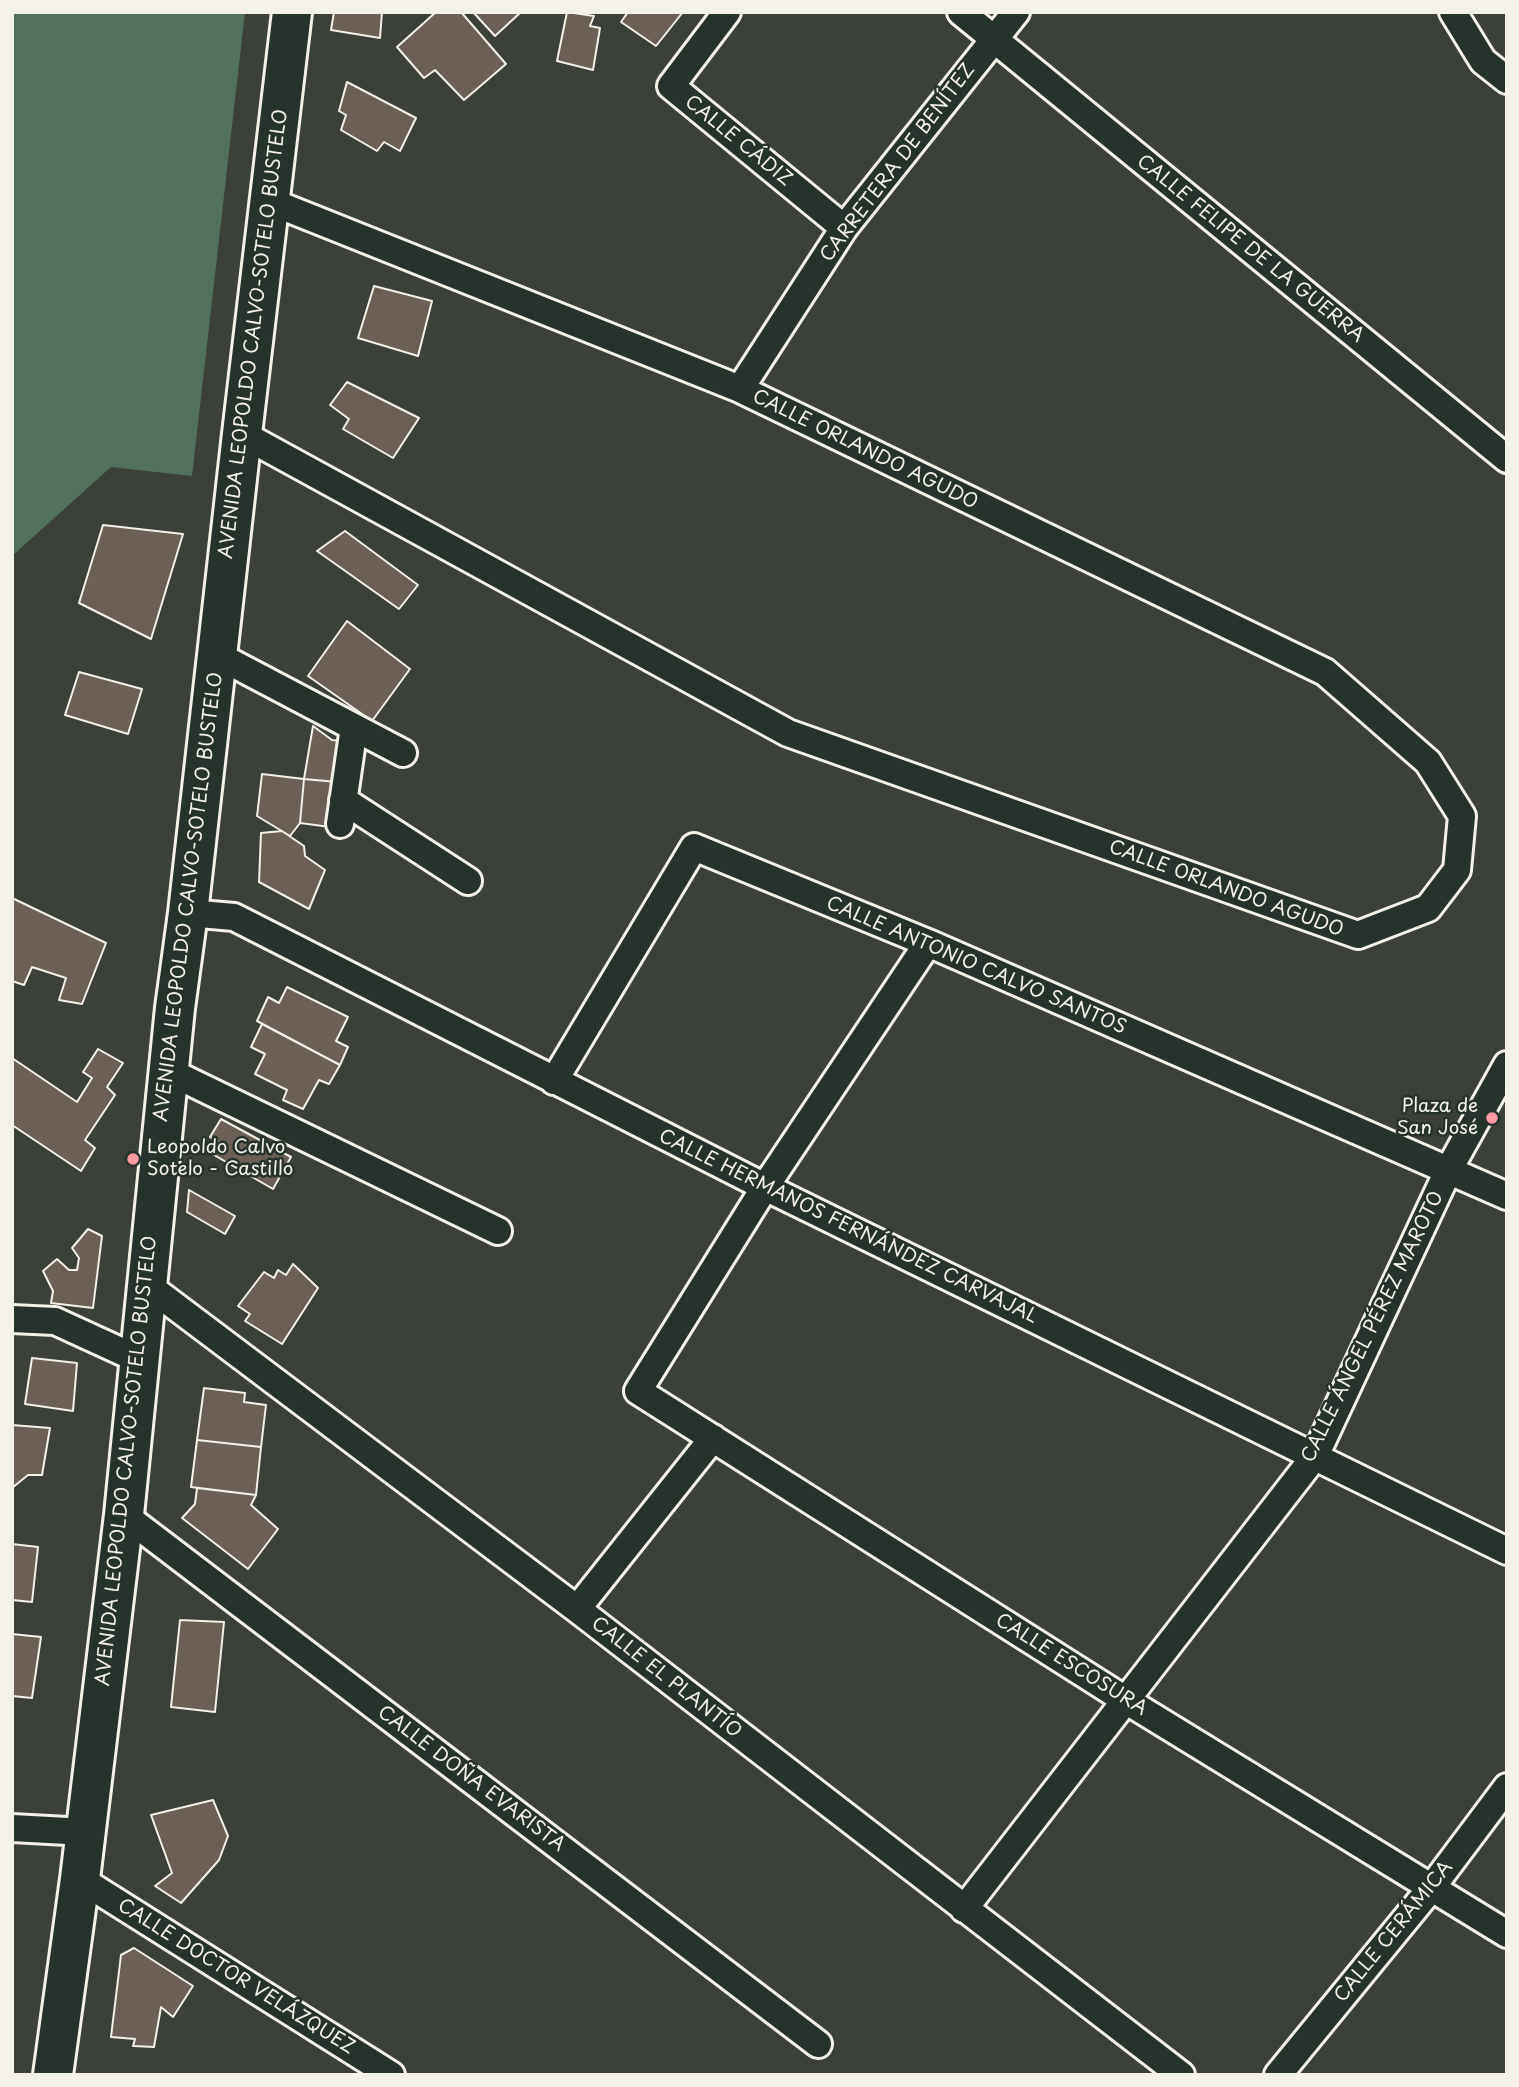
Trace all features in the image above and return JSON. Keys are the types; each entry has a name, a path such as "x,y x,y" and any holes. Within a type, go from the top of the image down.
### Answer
{"main road":[{"name":"AVENIDA LEOPOLDO CALVO-SOTELO BUSTELO","path":"53,2075 86,1832 124,1515 168,1071 292,12"}],"street":[{"name":"CALLE CÁDIZ","path":"727,12 671,86 844,228"},
{"path":"961,12 994,38"},
{"name":"CARRETERA DE BENÍTEZ","path":"740,389 844,228 1016,12"},
{"path":"1453,12 1483,61 1507,80"},
{"name":"CALLE FELIPE DE LA GUERRA","path":"994,38 1507,459"},
{"name":"CALLE ORLANDO AGUDO","path":"242,435 788,733 1358,935 1428,908 1457,870 1462,816 1428,762 1325,672 740,389 269,201"},
{"path":"217,655 403,753"},
{"path":"354,727 341,812 468,881"},
{"name":"CALLE ANTONIO CALVO SANTOS","path":"554,1081 694,847 928,943 1507,1196"},
{"name":"CALLE HERMANOS FERNÁNDEZ CARVAJAL","path":"188,913 234,917 765,1187 1507,1551"},
{"path":"765,1187 928,943"},
{"name":"CALLE ÁNGEL PÉREZ MAROTO","path":"964,1909 1315,1455 1448,1171 1507,1065"},
{"path":"168,1071 498,1231"},
{"name":"CALLE ESCOSURA","path":"765,1187 638,1391 1127,1701 1507,1934"},
{"name":"CALLE EL PLANTÍO","path":"147,1285 577,1609 1181,2075"},
{"path":"12,1319 55,1321 140,1360"},
{"path":"577,1609 713,1438"},
{"name":"CALLE DOÑA EVARISTA","path":"124,1515 818,2044"},
{"name":"CALLE CERÁMICA","path":"1278,2075 1432,1887 1507,1787"},
{"path":"12,1828 86,1832"},
{"name":"CALLE DOCTOR VELÁZQUEZ","path":"80,1879 391,2075"}],"green space":[{"path":"12,12 245,12 192,476 111,467 12,556"}],"building":[{"path":"334,12 382,12 380,38 331,30"},
{"path":"436,12 461,12 506,64 464,100 435,70 424,78 397,47"},
{"path":"473,12 521,12 495,36"},
{"path":"567,12 594,16 590,26 600,28 593,70 557,61"},
{"path":"628,12 683,12 656,46 621,22"},
{"path":"347,82 416,118 400,151 384,142 377,151 341,130 346,115 339,111"},
{"path":"374,286 432,301 418,356 358,338"},
{"path":"347,382 419,418 393,458 343,429 349,419 330,405"},
{"path":"103,525 183,534 151,639 79,603"},
{"path":"345,531 418,585 399,609 317,551"},
{"path":"347,621 410,669 372,721 308,676"},
{"path":"79,672 142,689 128,734 65,715"},
{"path":"313,726 332,740 341,741 337,782 304,779"},
{"path":"262,774 304,779 300,823 290,836 257,816"},
{"path":"304,779 337,782 330,827 300,823"},
{"path":"282,831 304,846 305,856 325,870 309,909 259,882 261,833"},
{"path":"12,898 106,943 82,1004 59,1000 66,978 32,967 24,985 12,981"},
{"path":"287,987 348,1017 336,1041 348,1047 340,1065 257,1021 268,997 279,1003"},
{"path":"262,1024 340,1065 329,1084 319,1080 303,1109 283,1100 287,1090 255,1074 265,1054 251,1047"},
{"path":"98,1049 123,1063 107,1087 115,1095 85,1140 95,1148 81,1171 12,1125 12,1058 77,1102 92,1078 83,1072"},
{"path":"221,1119 291,1157 273,1189 214,1155 220,1143 210,1137"},
{"path":"189,1190 235,1216 225,1234 187,1212"},
{"path":"88,1229 102,1236 93,1308 51,1303 53,1291 43,1271 57,1259 69,1270 77,1270 79,1258 72,1248"},
{"path":"293,1264 318,1288 282,1344 245,1321 250,1314 238,1306 264,1272 274,1278 278,1270 286,1275"},
{"path":"32,1358 77,1363 73,1411 25,1404"},
{"path":"204,1388 245,1393 244,1402 266,1405 261,1447 197,1440"},
{"path":"12,1425 50,1428 42,1475 28,1475 12,1488"},
{"path":"197,1440 261,1447 256,1495 191,1487"},
{"path":"197,1488 256,1495 251,1505 278,1529 248,1569 182,1518 195,1504"},
{"path":"12,1544 38,1547 32,1602 12,1600"},
{"path":"180,1620 224,1622 215,1712 171,1707"},
{"path":"12,1634 41,1637 32,1698 12,1696"},
{"path":"213,1800 228,1836 219,1860 181,1903 155,1886 172,1873 151,1815"},
{"path":"134,1948 193,1986 173,2017 161,2007 154,2047 133,2046 135,2039 111,2037 121,1955"}],"place":[{"name":"Plaza de San José","path":"1492,1118"},
{"name":"Leopoldo Calvo Sotelo - Castillo","path":"133,1159"}]}
